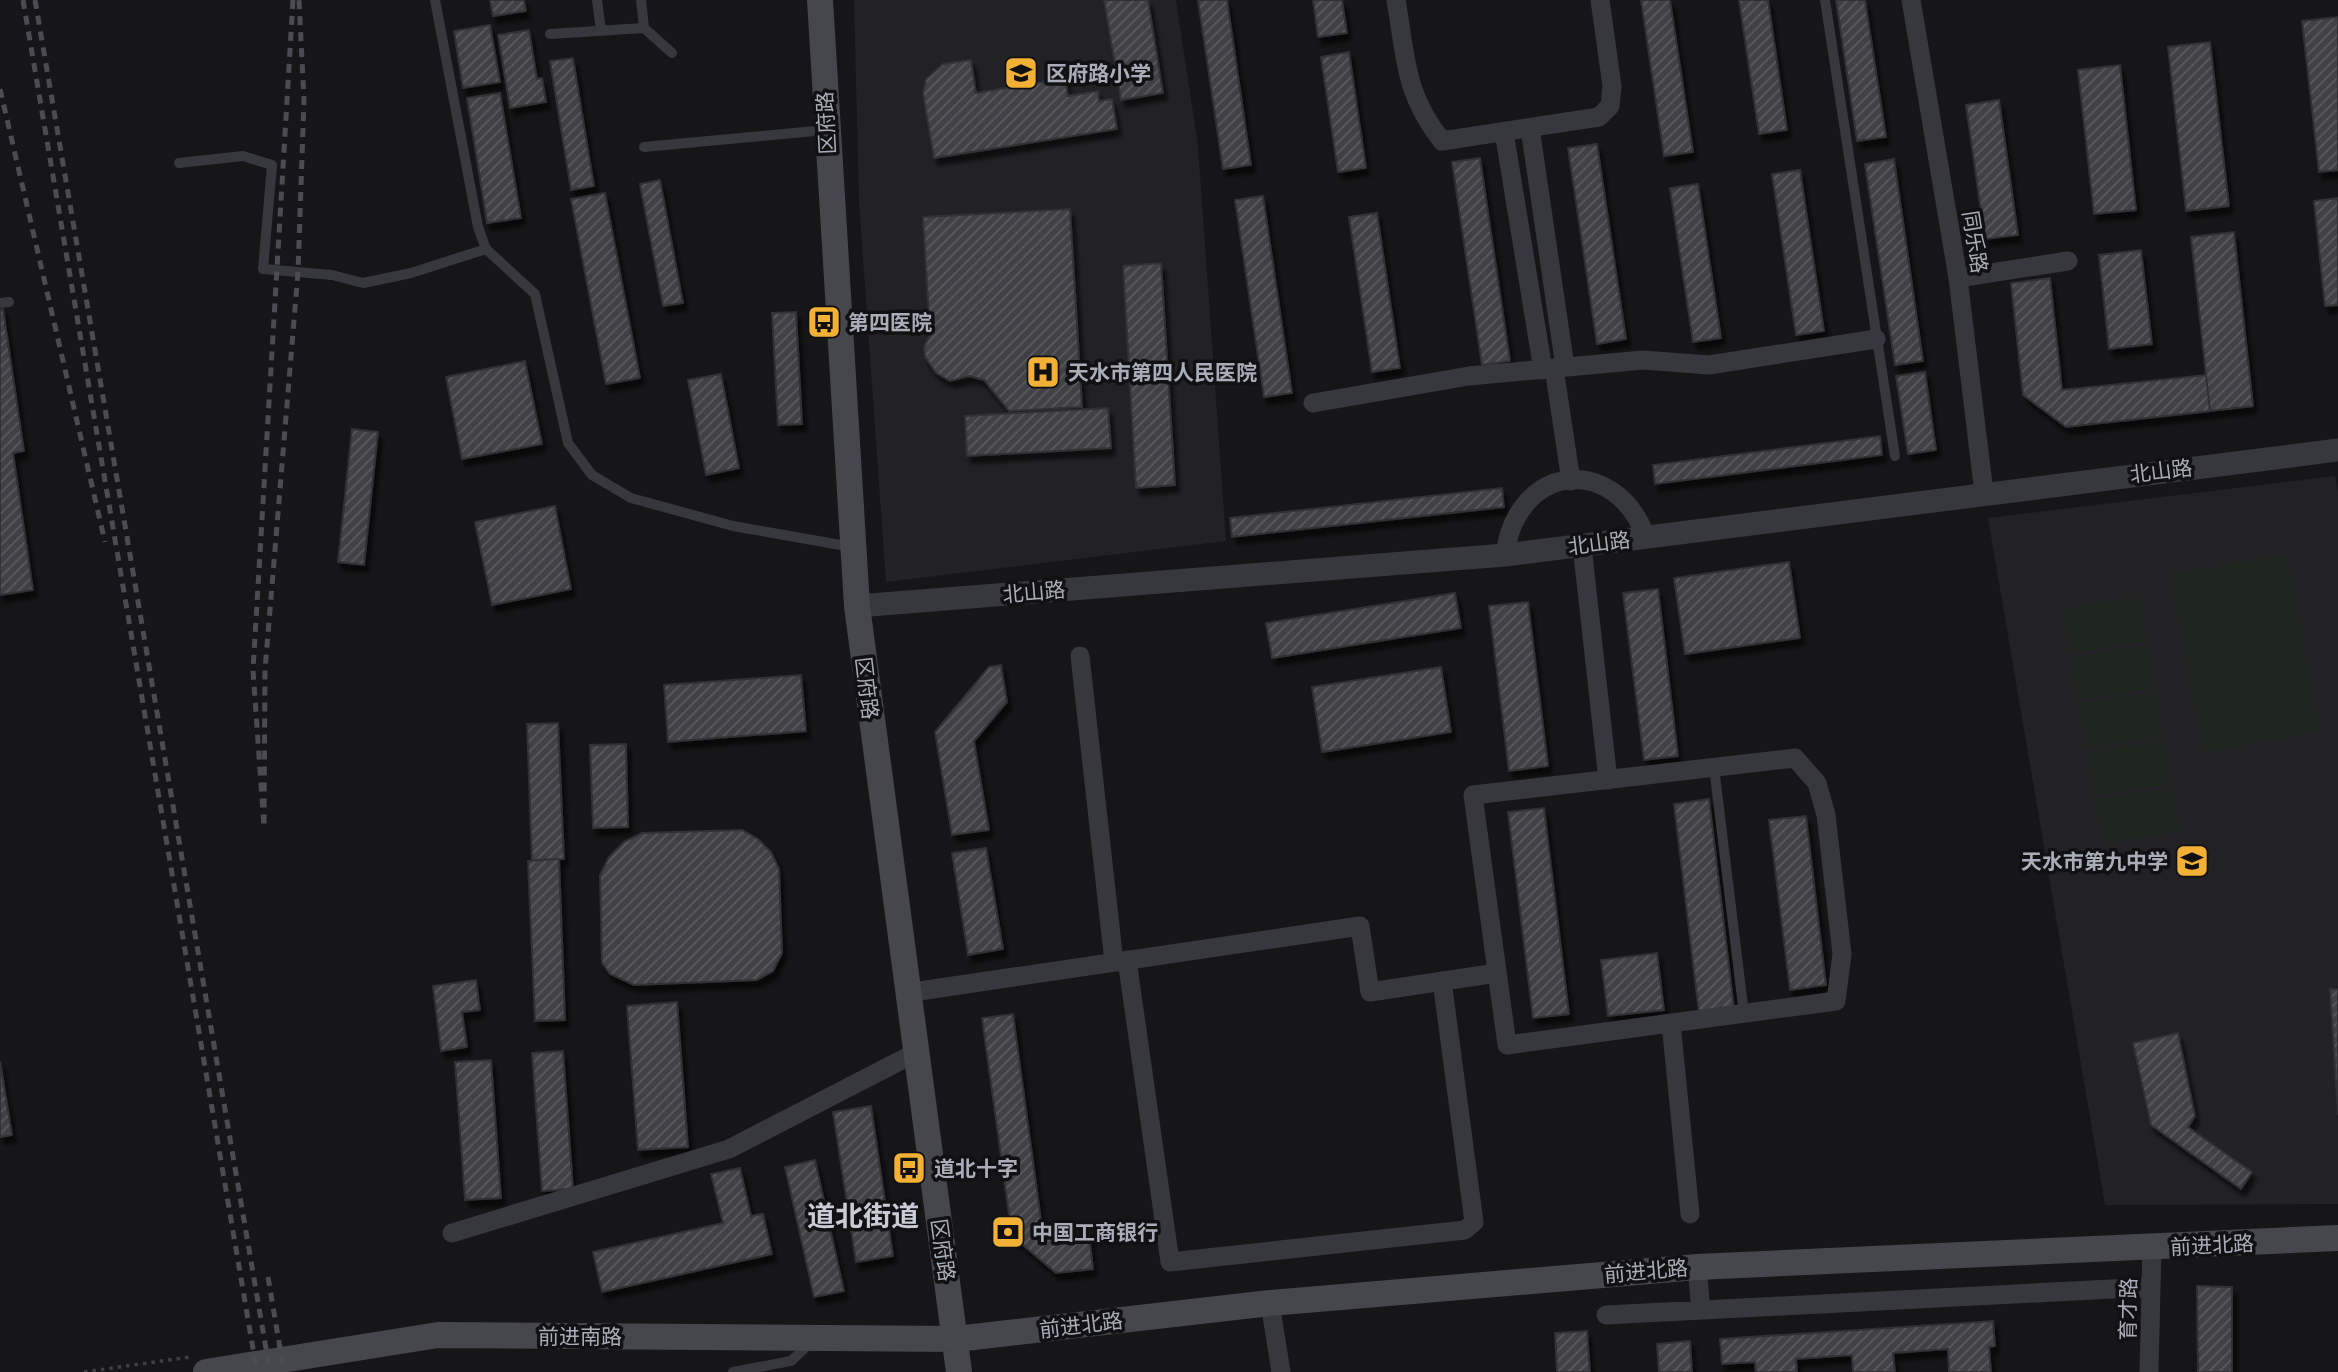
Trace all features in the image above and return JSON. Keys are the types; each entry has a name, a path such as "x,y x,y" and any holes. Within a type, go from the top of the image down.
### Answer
{"main road":[{"name":"区府路","path":"820,0 857,606 906,993 959,1372"},
{"name":"前进北路","path":"956,1339 1270,1303 1697,1267 2338,1238"},
{"name":"前进南路","path":"206,1372 438,1335 956,1339"}],"street":[{"path":"1396,0 1411,92 1425,120 1442,141 1600,117 1610,106 1612,86 1600,0"},
{"name":"同乐路","path":"1911,0 1958,278 1984,493"},
{"path":"1530,128 1554,368 1571,481"},
{"path":"1504,132 1554,368"},
{"path":"1958,278 2068,261"},
{"path":"1313,403 1469,376 1643,360 1709,365 1876,339"},
{"name":"北山路","path":"857,606 1505,555 2338,450"},
{"path":"1505,555 1508,531 1518,510 1534,493 1556,482 1602,484 1623,497 1638,515 1646,537"},
{"path":"1582,546 1608,780"},
{"path":"1080,656 1121,961 1170,1262 1465,1230 1474,1222 1442,981"},
{"path":"1796,758 1817,783 1827,829 1842,954 1836,1001 1507,1045 1473,795 1608,780 1796,758"},
{"path":"906,993 1360,926 1370,992 1497,973"},
{"path":"1671,1023 1690,1214"},
{"path":"452,1233 729,1149 915,1053"},
{"name":"育才路","path":"2149,1372 2151,1248"},
{"path":"1697,1267 1701,1310"},
{"path":"1606,1315 2151,1287"},
{"path":"1270,1303 1281,1372"}],"lane":[{"path":"435,0 478,227 486,249 535,294 568,443 592,475 631,498 733,526 853,548"},
{"path":"597,0 601,31"},
{"path":"640,0 644,28 672,53"},
{"path":"1825,0 1895,456"},
{"path":"550,34 644,28"},
{"path":"644,147 827,130"},
{"path":"179,163 243,156 272,165 263,270 332,275 363,283 411,273 486,249"},
{"path":"1714,767 1744,1014"},
{"path":"733,1372 791,1361 815,1338"}],"shaded area":[{"name":"天水市第四人民医院","path":"854,0 1176,0 1198,146 1226,541 886,582 859,202"},
{"name":"天水市第九中学","path":"2335,476 2338,490 2338,1204 2105,1205 1988,518"},
{"path":"2286,554 2318,732 2203,752 2171,575"},
{"path":"2139,596 2146,640 2070,653 2063,610"},
{"path":"2147,645 2154,688 2078,701 2071,658"},
{"path":"2155,691 2162,734 2086,748 2079,705"},
{"path":"2163,740 2170,783 2095,797 2087,754"},
{"path":"2171,788 2179,831 2103,844 2095,801"}],"building":[{"path":"490,0 524,0 526,11 493,16"},
{"path":"1104,0 1148,0 1163,93 1121,100"},
{"path":"1198,0 1227,0 1251,165 1223,169"},
{"path":"1313,0 1342,0 1347,33 1318,37"},
{"path":"1641,0 1670,0 1693,152 1664,156"},
{"path":"1739,0 1768,0 1787,130 1759,134"},
{"path":"1836,0 1865,0 1886,137 1857,141"},
{"path":"2338,17 2338,170 2319,172 2302,21"},
{"path":"490,25 500,82 463,88 454,31"},
{"path":"529,30 537,79 542,78 546,102 510,108 498,35"},
{"path":"2210,42 2229,206 2186,211 2168,47"},
{"path":"1349,52 1366,168 1338,172 1321,57"},
{"path":"573,58 594,186 571,190 550,61"},
{"path":"971,60 976,93 1065,78 1068,96 1098,91 1099,101 1112,99 1117,129 934,158 923,94 926,79 943,64"},
{"path":"2120,65 2136,210 2094,214 2078,70"},
{"path":"500,93 521,218 487,223 467,98"},
{"path":"1999,100 2018,235 1985,239 1966,105"},
{"path":"1597,144 1626,339 1597,344 1568,148"},
{"path":"1480,158 1510,361 1482,365 1452,162"},
{"path":"1894,159 1923,361 1895,365 1865,164"},
{"path":"1800,170 1824,331 1796,335 1772,174"},
{"path":"660,180 683,303 663,306 640,184"},
{"path":"1698,184 1721,338 1693,342 1670,188"},
{"path":"605,193 640,378 606,384 571,199"},
{"path":"1263,196 1292,393 1264,397 1235,200"},
{"path":"2338,198 2338,305 2325,306 2314,201"},
{"path":"1070,209 1082,407 1009,411 984,380 969,376 950,381 936,373 925,357 924,347 930,335 923,217"},
{"path":"1377,213 1400,368 1372,372 1349,217"},
{"path":"2234,232 2253,406 2210,411 2191,237"},
{"path":"2141,250 2152,344 2109,349 2099,255"},
{"path":"1161,263 1175,485 1136,488 1123,266"},
{"path":"2050,278 2062,390 2206,375 2210,411 2066,427 2023,395 2011,283"},
{"path":"3,309 24,451 13,453 33,590 0,595 0,310"},
{"path":"796,312 802,424 778,425 772,313"},
{"path":"525,361 542,444 462,459 446,377"},
{"path":"1925,372 1936,450 1908,454 1896,376"},
{"path":"721,374 739,468 706,475 688,380"},
{"path":"1108,408 1111,448 967,456 965,416"},
{"path":"352,429 378,432 364,565 338,562"},
{"path":"1880,436 1882,455 1655,484 1653,465"},
{"path":"1502,488 1504,507 1232,537 1230,518"},
{"path":"555,506 571,589 492,605 475,522"},
{"path":"1789,562 1800,638 1685,654 1674,578"},
{"path":"1658,589 1678,756 1644,760 1623,593"},
{"path":"1455,593 1461,628 1272,658 1266,623"},
{"path":"1528,602 1548,766 1509,771 1489,606"},
{"path":"1001,665 1007,702 974,741 989,830 952,835 935,732 989,667"},
{"path":"1441,667 1451,732 1322,752 1312,687"},
{"path":"801,675 806,731 668,742 664,685"},
{"path":"558,723 564,859 532,860 527,724"},
{"path":"626,744 628,827 593,828 590,745"},
{"path":"1709,799 1734,1009 1699,1013 1674,804"},
{"path":"1544,808 1569,1014 1533,1018 1508,812"},
{"path":"1806,816 1826,985 1790,990 1769,820"},
{"path":"742,830 758,839 771,852 779,869 782,953 773,971 757,980 634,985 610,974 602,963 600,875 609,857 624,842 642,833"},
{"path":"986,848 1003,949 968,955 952,853"},
{"path":"559,859 565,1020 535,1021 528,861"},
{"path":"1657,953 1664,1010 1608,1016 1601,960"},
{"path":"476,980 480,1010 462,1012 467,1047 441,1051 433,986"},
{"path":"2330,989 2338,989 2338,1115"},
{"path":"677,1002 688,1147 638,1150 627,1006"},
{"path":"1013,1014 1042,1228 1054,1238 1089,1234 1093,1269 1056,1273 1012,1236 982,1018"},
{"path":"2178,1033 2195,1116 2188,1127 2252,1172 2241,1189 2151,1125 2133,1043"},
{"path":"563,1051 573,1189 542,1191 532,1053"},
{"path":"491,1060 501,1198 465,1200 455,1062"},
{"path":"0,1061 12,1135 0,1137"},
{"path":"871,1106 893,1256 856,1262 833,1112"},
{"path":"815,1160 844,1291 814,1297 785,1167"},
{"path":"740,1168 751,1216 763,1214 772,1254 602,1292 593,1252 723,1223 711,1174"},
{"path":"2197,1286 2232,1287 2232,1372 2198,1372"},
{"path":"1993,1321 1995,1346 1989,1347 1991,1372 1949,1372 1948,1349 1893,1353 1895,1372 1853,1372 1852,1355 1796,1359 1797,1372 1756,1372 1755,1362 1722,1364 1720,1339"},
{"path":"1587,1331 1590,1372 1557,1372 1555,1333"},
{"path":"1690,1341 1692,1372 1659,1372 1657,1344"}],"railway":[{"path":"23,0 257,1372"},
{"path":"35,0 270,1372"},
{"path":"293,0 253,670 264,827 265,670 298,272 304,100 299,0"},
{"path":"0,89 105,542"},
{"path":"268,1277 284,1372"}],"place":[{"name":"区府路小学","path":"1021,73"},
{"name":"第四医院","path":"824,322"},
{"name":"天水市第四人民医院","path":"1043,372"},
{"name":"天水市第九中学","path":"2192,861"},
{"name":"道北十字","path":"909,1168"},
{"name":"中国工商银行","path":"1008,1232"}],"district":[{"name":"道北街道","path":"863,1216"}]}
